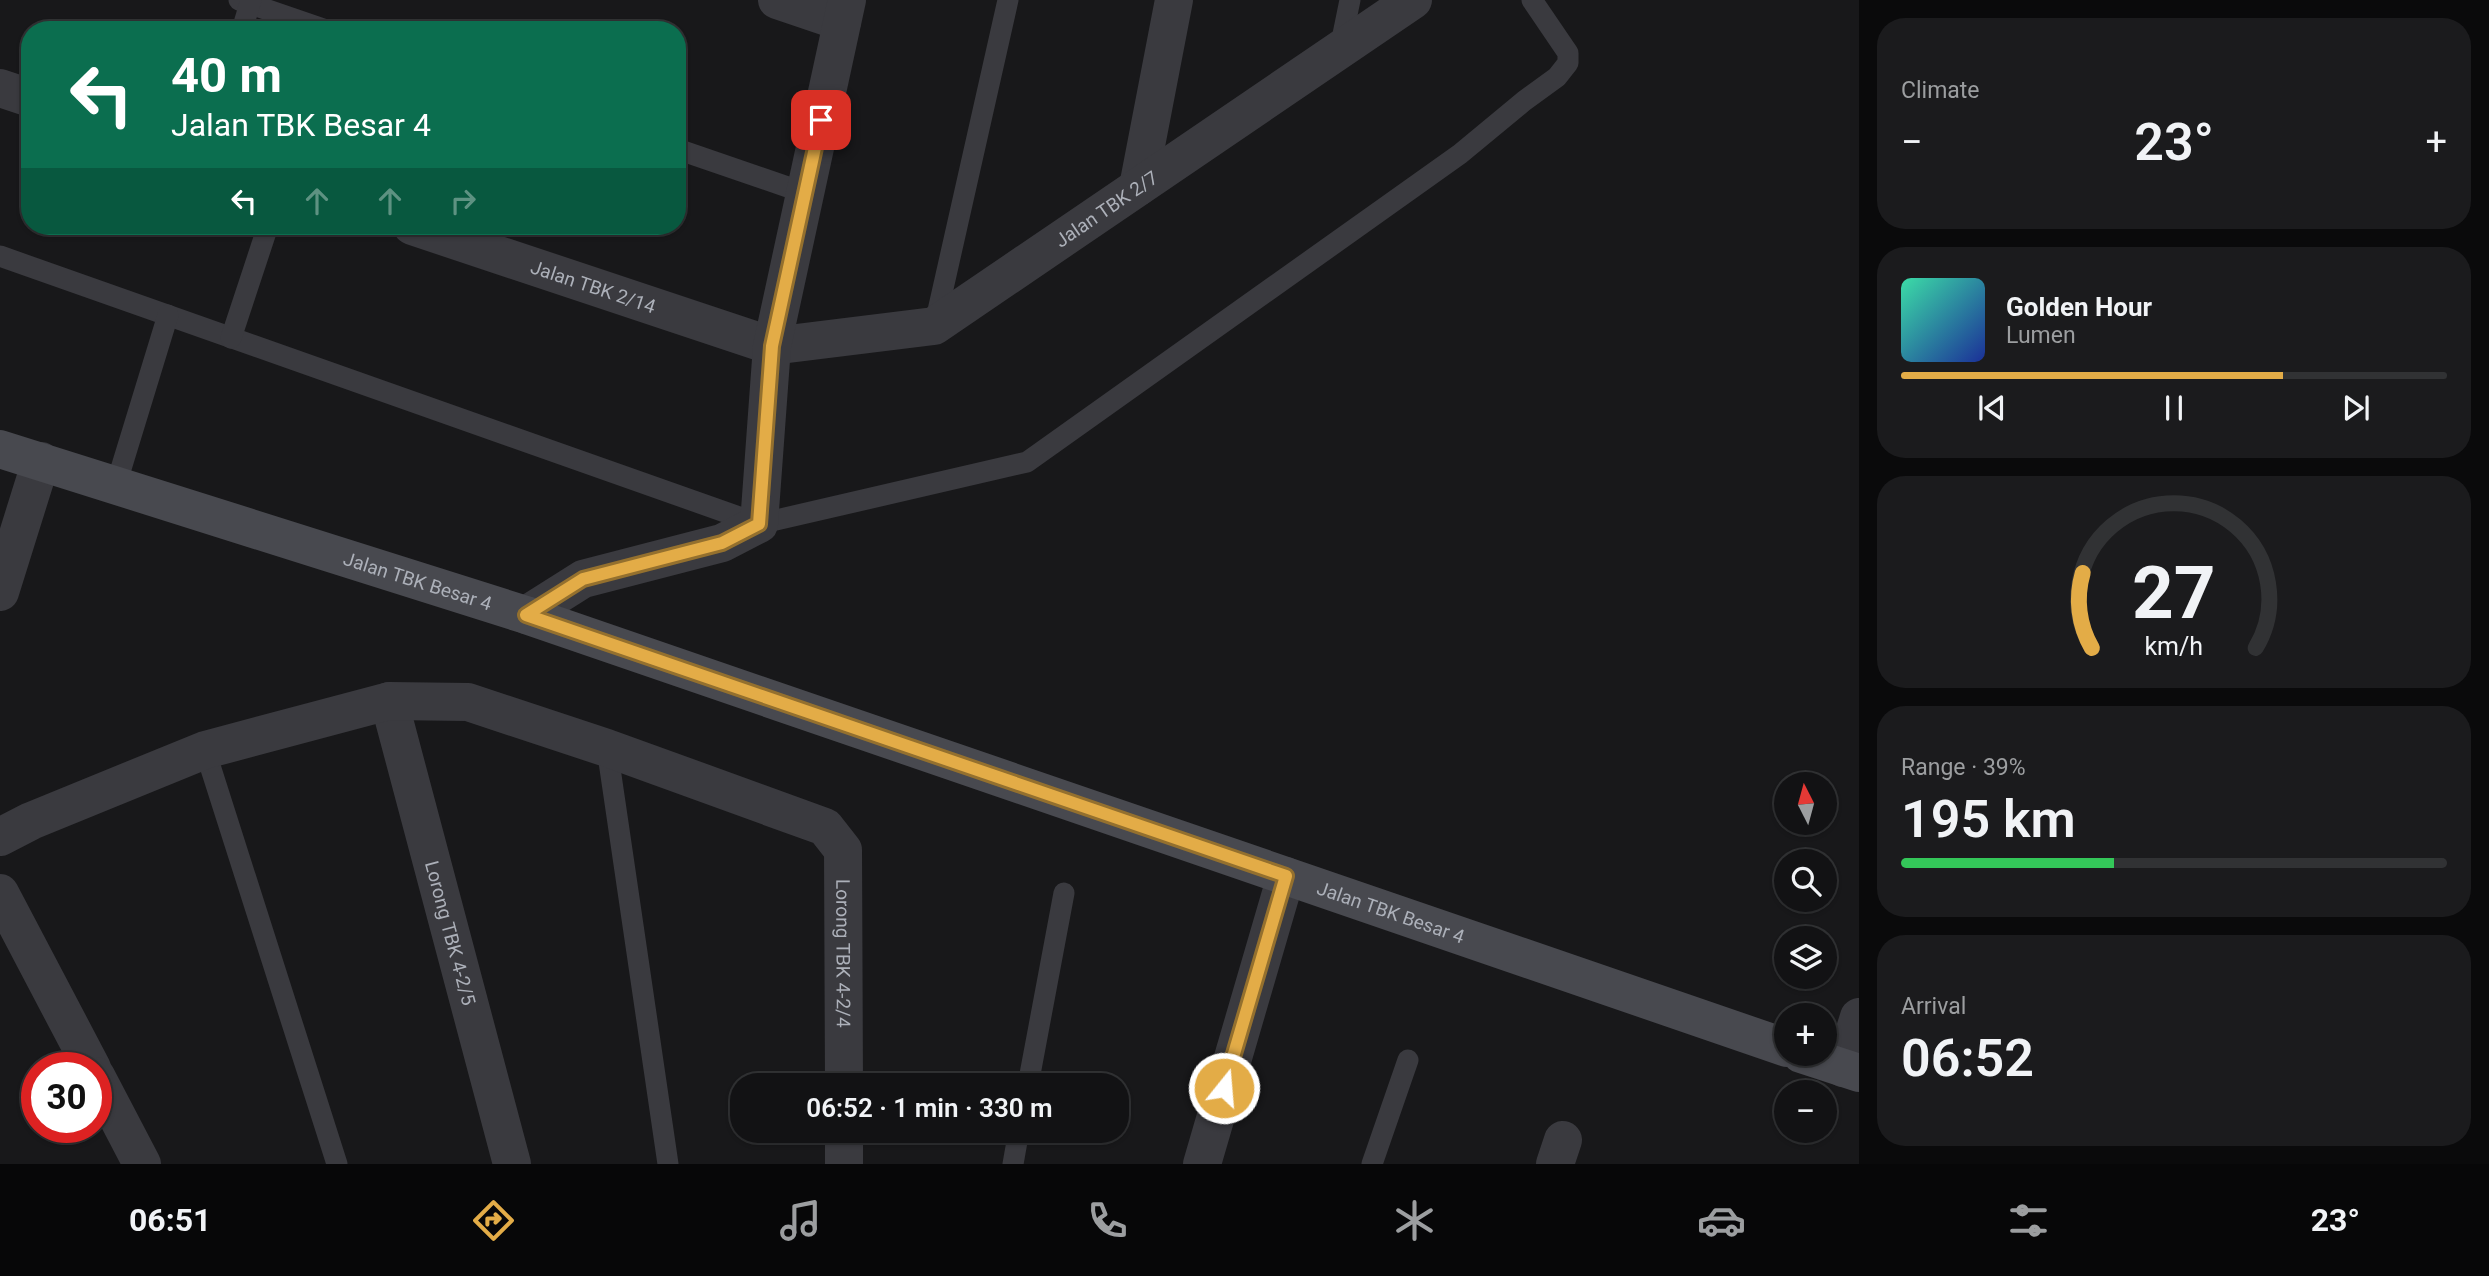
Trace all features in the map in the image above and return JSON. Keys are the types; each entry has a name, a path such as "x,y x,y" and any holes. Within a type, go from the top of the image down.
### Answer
{"street":[{"path":"526,615 583,579 722,543 759,524 772,346 844,11 776,0"},
{"path":"1138,187 1174,0"},
{"name":"Jalan TBK 2/7","path":"772,346 934,326 1413,0"},
{"path":"0,88 21,94"},
{"name":"Jalan TBK 2/14","path":"439,235 772,346"},
{"name":"Jalan TBK Besar 4","path":"0,449 526,615 1774,1044"},
{"path":"0,592 41,461"},
{"path":"0,837 31,821 205,750 388,702 468,702 607,748"},
{"name":"Lorong TBK 4-2/5","path":"388,702 512,1164"},
{"name":"Lorong TBK 4-2/4","path":"607,748 825,827 843,850 844,1073"},
{"path":"1202,1164 1286,876"},
{"path":"0,893 84,1052"},
{"path":"1851,1071 1859,1017"},
{"path":"112,1107 142,1164"},
{"path":"844,1143 845,1164"}],"lane":[{"path":"934,326 1008,0"},
{"path":"1340,49 1350,0"},
{"path":"0,256 759,524 1027,462 1460,154 1557,77 1568,63 1568,53 1532,0"},
{"path":"244,21 247,1 301,21"},
{"path":"686,152 805,193"},
{"path":"232,338 265,235"},
{"path":"116,485 168,315"},
{"path":"607,748 668,1164"},
{"path":"205,750 337,1164"},
{"path":"1030,1073 1064,893"},
{"path":"1371,1164 1408,1060"},
{"path":"1013,1164 1017,1143"}],"route":[{"path":"821,120 772,346 759,524 722,543 583,579 526,615 1286,876 1224,1088"}]}
